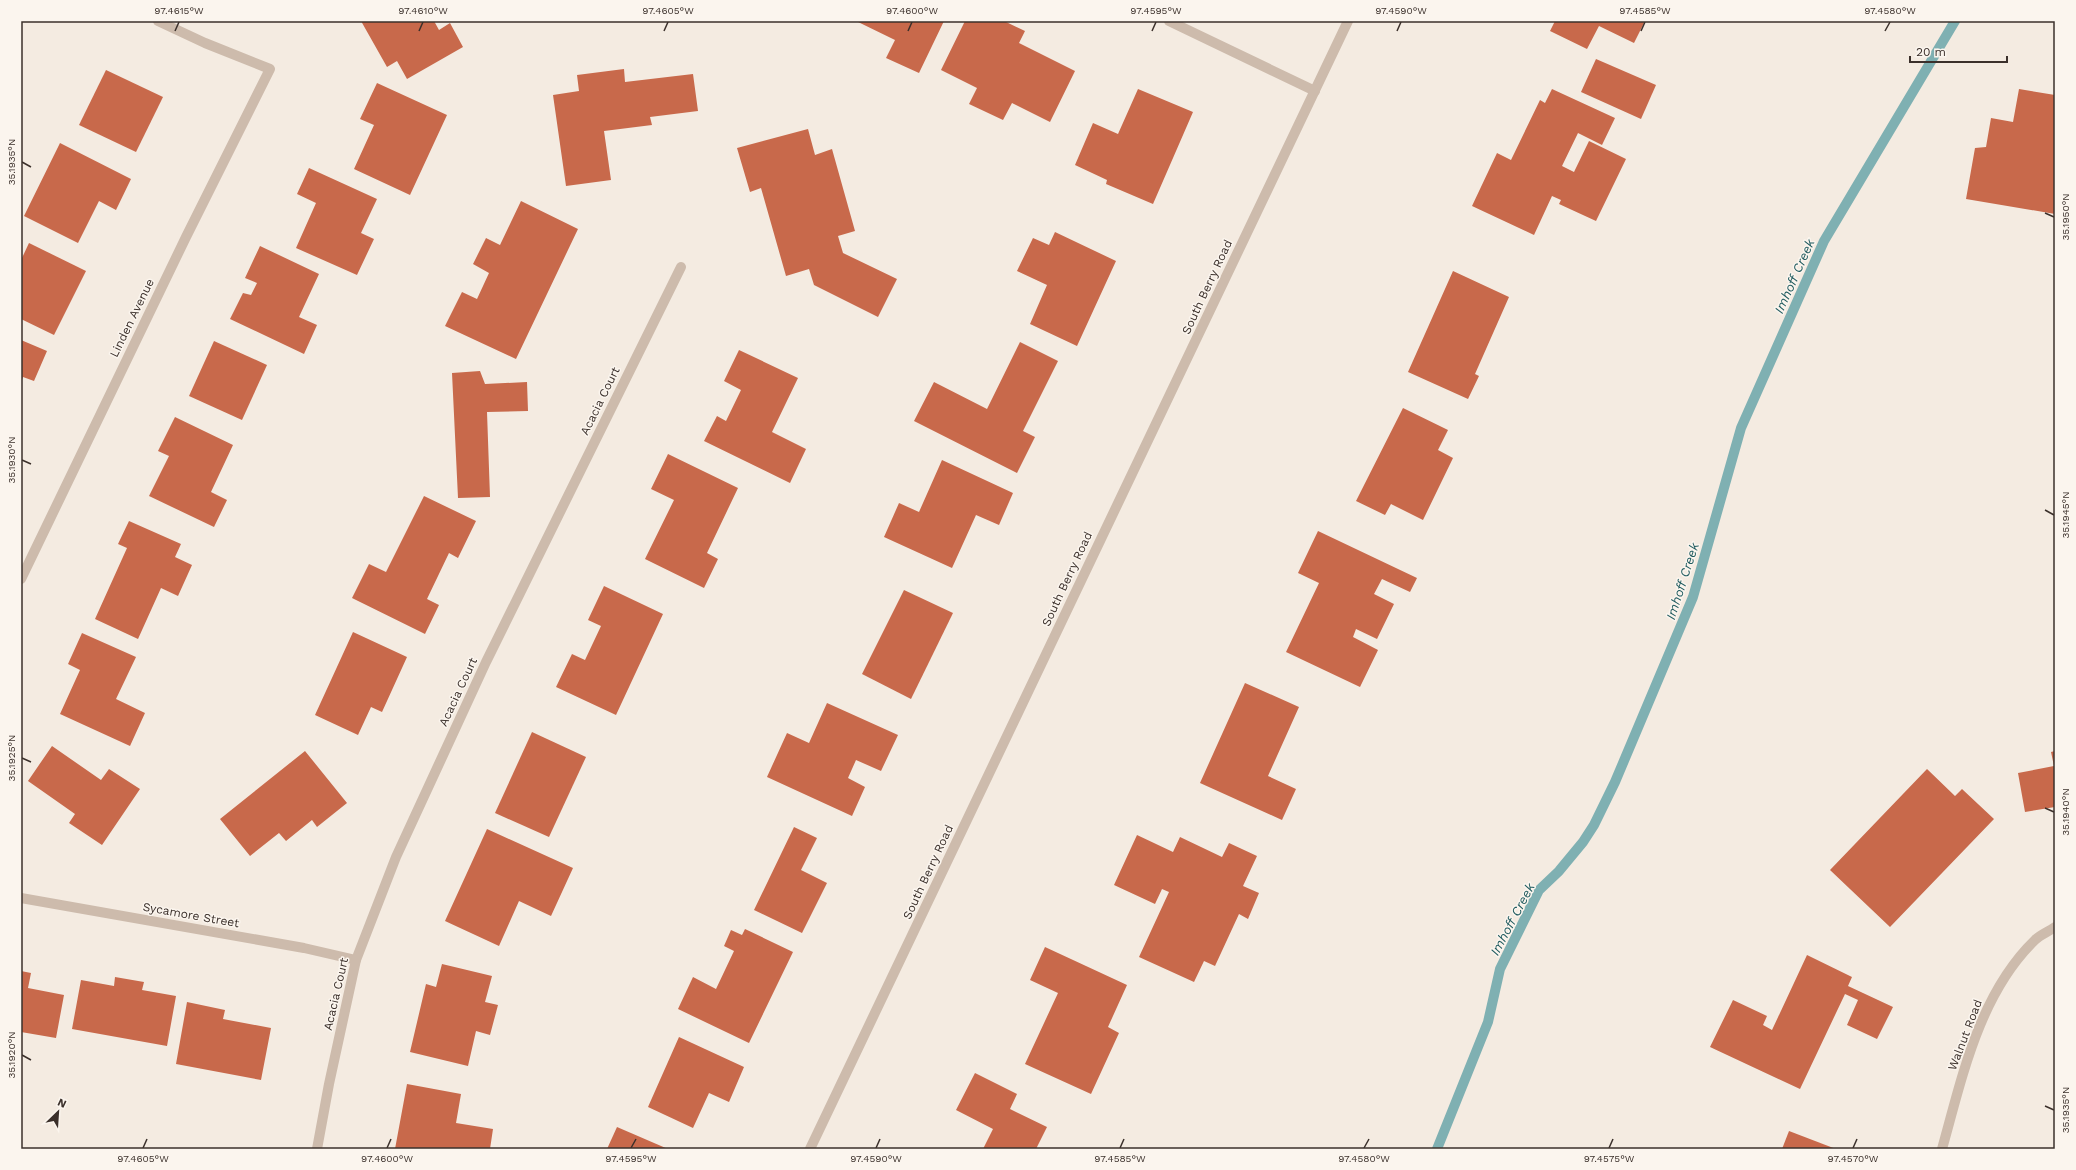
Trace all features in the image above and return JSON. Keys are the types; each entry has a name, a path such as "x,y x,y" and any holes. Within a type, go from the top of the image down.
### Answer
{"street":[{"name":"Linden Avenue","path":"21,579 186,237 270,69 205,43 158,21"},
{"path":"1169,21 1315,91"},
{"name":"South Berry Road","path":"810,1149 1348,21"},
{"name":"Acacia Court","path":"317,1149 329,1084 356,960 396,857 486,662 681,267"},
{"name":"Sycamore Street","path":"21,898 304,948 356,960"},
{"name":"Walnut Road","path":"1942,1149 1971,1049 1985,1014 2003,980 2019,958 2036,939 2055,928"}],"building":[{"path":"361,21 434,21 439,30 450,23 463,47 407,79 397,61 387,67"},
{"path":"856,21 944,21 919,73 886,58 895,40"},
{"path":"965,21 1004,21 1025,31 1019,43 1075,71 1050,122 1012,103 1003,120 969,104 977,88 941,70"},
{"path":"1555,21 1645,21 1634,43 1599,26 1587,49 1550,31"},
{"path":"1596,59 1656,85 1641,119 1581,92"},
{"path":"624,69 625,82 693,74 698,111 650,117 652,125 604,131 611,180 566,186 553,95 579,91 577,75"},
{"path":"106,70 163,97 136,152 79,125"},
{"path":"377,83 447,115 410,195 354,169 374,125 360,119"},
{"path":"1138,89 1193,112 1153,204 1106,184 1107,180 1075,165 1093,123 1118,134"},
{"path":"1552,89 1615,118 1602,145 1578,133 1562,166 1574,172 1589,141 1626,159 1596,221 1559,204 1561,200 1552,196 1534,235 1472,206 1497,153 1511,160 1540,100 1545,103"},
{"path":"2019,89 2055,95 2055,214 1966,199 1975,148 1986,147 1991,118 2013,122"},
{"path":"808,129 815,155 832,149 855,231 838,236 843,253 897,279 878,317 814,285 809,269 786,276 761,188 750,192 737,148"},
{"path":"60,143 131,179 116,210 99,201 78,243 24,216"},
{"path":"309,168 377,199 361,233 374,239 357,275 296,248 316,203 297,194"},
{"path":"521,201 578,229 516,359 445,326 462,292 477,299 489,273 473,264 486,238 500,245"},
{"path":"1055,232 1116,261 1077,346 1030,324 1047,285 1017,271 1033,238 1049,245"},
{"path":"29,243 86,271 54,335 21,319 21,260"},
{"path":"260,246 319,274 299,317 317,325 304,354 230,319 243,293 251,295 257,283 245,278"},
{"path":"1453,271 1509,297 1475,374 1479,376 1468,399 1408,372"},
{"path":"21,340 47,351 34,381 23,377 21,382"},
{"path":"214,341 267,365 242,420 189,396"},
{"path":"1020,342 1058,361 1023,431 1035,437 1017,473 914,421 934,382 987,409"},
{"path":"739,350 798,378 772,432 806,449 790,483 704,441 717,416 726,421 741,390 724,381"},
{"path":"480,371 485,384 527,382 528,411 487,412 490,497 458,498 452,373"},
{"path":"1403,408 1448,430 1438,450 1453,458 1423,520 1391,504 1385,515 1356,501"},
{"path":"175,417 233,445 211,492 227,500 214,527 149,496 169,456 158,451"},
{"path":"668,454 738,488 707,553 718,559 704,588 645,559 674,500 651,489"},
{"path":"942,460 1013,493 999,525 976,515 952,568 884,537 899,503 919,512"},
{"path":"424,496 476,521 458,558 449,553 427,599 439,605 425,634 352,598 369,564 386,572"},
{"path":"129,521 181,544 175,557 192,565 178,596 161,588 138,639 95,619 127,548 118,544"},
{"path":"1318,531 1417,578 1410,592 1382,579 1374,594 1394,604 1377,639 1356,629 1353,637 1378,650 1360,687 1286,652 1319,583 1298,573"},
{"path":"604,586 663,614 616,715 556,687 572,654 585,660 601,626 588,620"},
{"path":"904,590 953,613 911,699 862,674"},
{"path":"353,632 407,657 382,712 371,707 358,735 315,715"},
{"path":"82,633 136,657 116,699 145,713 130,746 60,714 80,670 68,664"},
{"path":"1245,683 1299,707 1268,776 1296,789 1282,820 1200,783"},
{"path":"827,703 898,735 881,771 856,760 848,778 865,787 852,816 767,777 787,733 809,743"},
{"path":"532,732 586,757 549,837 495,813"},
{"path":"52,746 101,780 109,769 140,789 102,845 69,823 75,814 28,781"},
{"path":"305,751 347,803 317,827 312,820 286,841 279,833 250,856 220,819"},
{"path":"2055,751 2055,807 2025,812 2018,773 2054,766 2051,752"},
{"path":"1927,769 1955,796 1962,789 1994,819 1890,927 1830,870"},
{"path":"794,827 817,838 801,870 827,883 802,933 754,910"},
{"path":"487,829 573,868 551,916 519,901 499,946 445,921"},
{"path":"1137,835 1173,852 1180,837 1222,857 1229,843 1257,856 1243,886 1259,893 1248,919 1239,914 1215,966 1204,961 1194,982 1139,957 1169,892 1162,889 1155,904 1114,885"},
{"path":"745,929 793,952 749,1043 678,1009 693,977 716,989 734,951 724,946 731,930 742,935"},
{"path":"1045,947 1127,985 1108,1027 1119,1033 1091,1094 1025,1064 1058,993 1030,980"},
{"path":"1807,955 1852,977 1848,986 1893,1007 1877,1039 1847,1025 1858,1000 1845,994 1800,1089 1710,1047 1733,1000 1767,1016 1763,1025 1772,1030"},
{"path":"442,964 492,976 485,1002 498,1005 490,1035 476,1031 468,1066 410,1052 426,984 436,987"},
{"path":"21,971 31,973 28,988 64,995 56,1038 21,1032"},
{"path":"115,977 144,982 142,990 176,996 167,1046 72,1029 81,980 114,986"},
{"path":"187,1002 225,1010 223,1019 271,1028 261,1080 176,1064"},
{"path":"679,1037 744,1067 729,1102 709,1093 693,1128 648,1107"},
{"path":"975,1073 1017,1094 1010,1109 1047,1127 1036,1149 983,1149 993,1129 956,1110"},
{"path":"407,1084 461,1094 456,1123 493,1129 490,1149 395,1149"},
{"path":"617,1127 668,1149 607,1149"},
{"path":"1789,1131 1836,1149 1782,1149"}],"waterway":[{"name":"Imhoff Creek","path":"1437,1149 1488,1022 1500,969 1539,890 1559,871 1583,842 1594,825 1615,782 1693,597 1741,428 1824,241 1955,21"}]}
